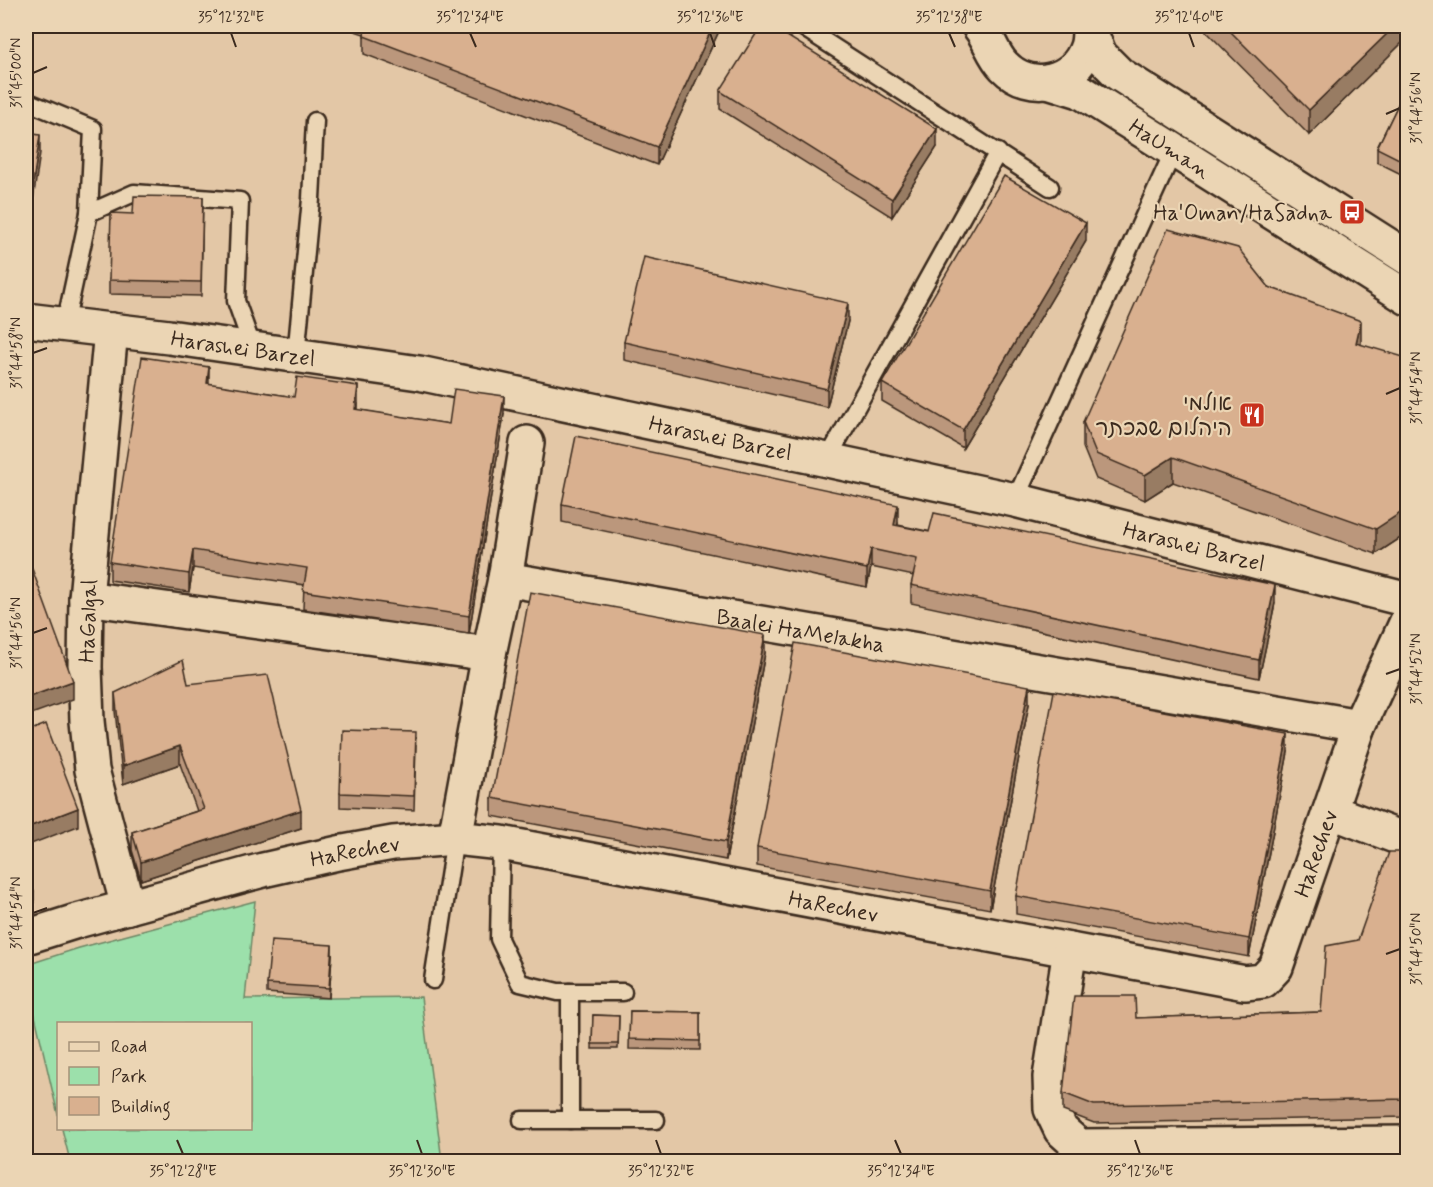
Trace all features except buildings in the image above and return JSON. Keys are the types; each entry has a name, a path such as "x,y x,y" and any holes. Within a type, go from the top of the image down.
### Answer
{"street":[{"name":"HaUman","path":"989,35 1002,65 1016,76 1031,82 1048,81 1064,76 1080,61 1088,46 1089,27"},
{"name":"HaUman","path":"1089,27 1100,55 1119,74 1407,258"},
{"name":"HaUman","path":"1048,81 1080,91 1407,298"},
{"name":"Harashei Barzel","path":"26,320 419,373 1015,500 1407,600"},
{"name":"HaGalgal","path":"111,330 86,598 84,667 92,770 128,907"},
{"path":"455,838 505,579 526,442"},
{"name":"Baalei HaMelakha","path":"505,579 1359,726"},
{"path":"86,598 489,654"},
{"name":"HaRechev","path":"26,937 263,870 393,843 455,838 501,843 1245,983 1263,981 1276,967 1359,726 1407,619"},
{"path":"1330,811 1407,841"},
{"path":"1070,950 1050,1077 1051,1109 1061,1130 1079,1146 1407,1143"}],"lane":[{"path":"801,26 1050,187"},
{"path":"26,101 93,129 89,213 65,325"},
{"path":"296,356 315,121"},
{"path":"1015,500 1174,150"},
{"path":"827,460 998,152"},
{"path":"89,213 134,194 240,201 236,301 253,349"},
{"path":"433,980 455,838"},
{"path":"501,843 499,939 520,983 558,992 623,992"},
{"path":"570,992 570,1120"},
{"path":"522,1120 656,1120"}],"shaded area":[{"path":"26,26 1407,26 1407,1161 26,1161"}],"green space":[{"path":"255,901 245,999 421,997 442,1161 70,1161 62,1130 252,1130 252,1022 57,1022 57,1111 26,977 26,965 79,948"}],"place":[{"name":"Ha'Oman/HaSadna","path":"1352,212"},
{"name":"אולמי היהלום שבכתר","path":"1252,415"}]}
